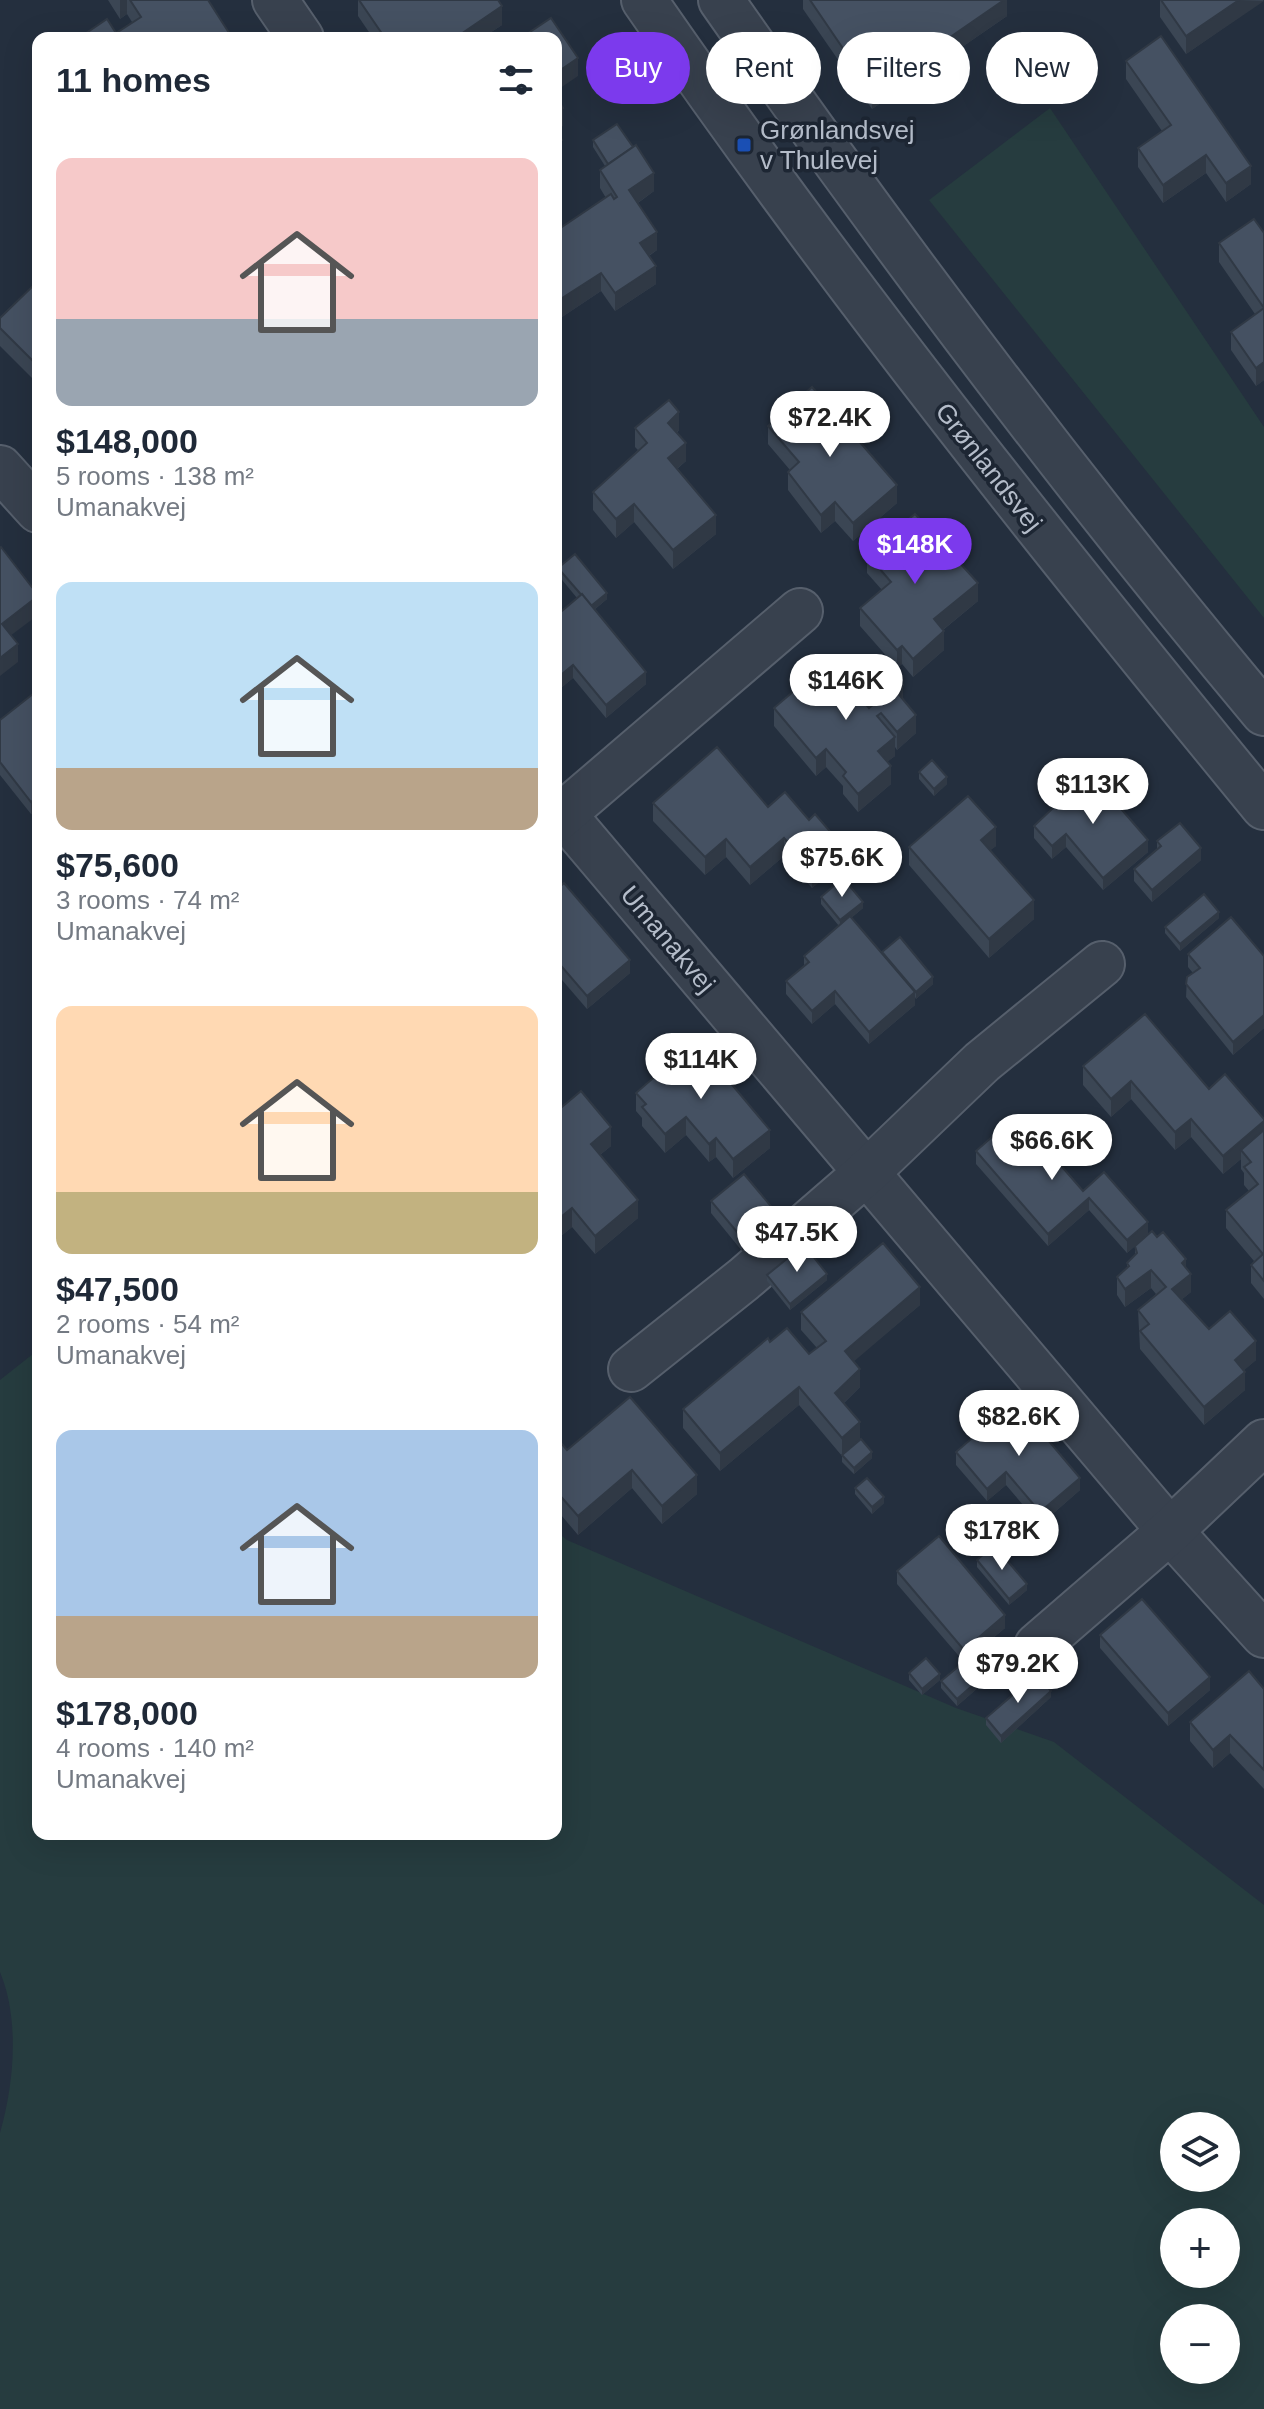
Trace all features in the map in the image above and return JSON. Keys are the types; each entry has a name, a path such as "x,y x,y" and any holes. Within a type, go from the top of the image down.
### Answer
{"street":[{"path":"275,0 297,32"},
{"name":"Grønlandsvej","path":"644,0 784,200 995,475 1264,807"},
{"path":"721,0 923,281 1103,516 1264,713"},
{"path":"0,468 32,503"},
{"name":"Umanakvej","path":"562,815 800,611"},
{"name":"Umanakvej","path":"562,819 1170,1531 1264,1635"},
{"path":"631,1369 744,1279 866,1173 982,1062 1102,964"},
{"path":"1037,1646 1170,1531 1264,1442"}],"green space":[{"path":"1050,108 1264,427 1264,618 929,200"},
{"path":"32,1355 32,1840 562,1840 562,1536 956,1708 1054,1742 1264,1905 1264,2409 0,2409 0,2133 9,2094 13,2052 6,1991 0,1972 0,1380"}],"building":[{"path":"130,0 208,0 228,32 118,32 141,17"},
{"path":"359,0 498,0 502,6 464,32 381,32"},
{"path":"810,0 1004,0 958,32 837,32 837,40"},
{"path":"1161,0 1239,0 1186,36"},
{"path":"551,18 560,32 530,32"},
{"path":"107,19 115,32 88,32"},
{"path":"562,34 578,58 562,69"},
{"path":"1161,36 1251,166 1226,183 1206,155 1163,185 1138,148 1171,125 1126,61"},
{"path":"617,124 633,147 608,164 593,140"},
{"path":"636,145 654,173 629,190 657,232 640,243 656,266 615,293 601,273 562,298 562,227 611,194 614,199 617,197 600,170"},
{"path":"1254,219 1264,233 1264,308 1219,243"},
{"path":"32,287 32,360 0,328 0,318"},
{"path":"1264,308 1264,362 1256,368 1231,332"},
{"path":"812,387 897,485 853,523 835,502 821,515 788,472 799,462 768,426"},
{"path":"669,400 679,412 668,423 686,443 668,458 716,515 673,550 634,504 616,519 593,492 647,443 635,428"},
{"path":"915,514 978,583 934,619 944,631 913,659 902,646 897,650 860,608 891,582 867,554"},
{"path":"933,519 948,538 942,543 925,525"},
{"path":"0,548 32,587 32,601 2,624 18,644 0,658"},
{"path":"575,554 607,593 591,606 562,573 562,565"},
{"path":"582,594 646,672 606,705 573,665 562,674 562,611"},
{"path":"829,661 869,708 874,704 866,696 893,673 903,685 896,691 916,715 897,732 881,713 877,716 895,737 878,751 891,766 858,794 843,776 846,772 826,749 816,758 774,708"},
{"path":"32,695 31,802 0,762 0,720"},
{"path":"717,747 768,807 785,792 809,820 815,814 834,836 828,842 835,850 812,870 784,838 750,867 726,839 705,857 653,803"},
{"path":"932,760 947,777 934,789 919,772"},
{"path":"1090,773 1148,840 1103,878 1066,834 1052,846 1034,826"},
{"path":"968,796 996,827 981,840 1034,900 989,939 909,847"},
{"path":"1180,823 1201,848 1152,890 1134,869 1161,846 1157,841"},
{"path":"843,878 863,902 840,920 821,897"},
{"path":"564,883 630,960 587,996 562,967"},
{"path":"1204,894 1219,912 1180,944 1165,927"},
{"path":"850,916 915,992 869,1032 835,991 812,1011 786,981 809,962 804,956"},
{"path":"1231,917 1264,956 1264,1015 1233,1042 1186,984 1187,977 1200,968 1188,954"},
{"path":"900,937 933,977 916,992 882,952"},
{"path":"1145,1014 1209,1089 1225,1074 1264,1119 1223,1156 1191,1119 1175,1132 1131,1081 1111,1099 1083,1066"},
{"path":"692,1037 770,1130 733,1159 716,1138 709,1144 686,1117 665,1134 642,1107 646,1104 636,1093 659,1073 655,1068"},
{"path":"581,1091 611,1127 591,1144 638,1200 595,1236 572,1208 562,1216 562,1107"},
{"path":"1017,1115 1083,1191 1104,1172 1148,1222 1127,1240 1089,1198 1048,1234 976,1151"},
{"path":"1264,1130 1264,1281 1251,1265 1263,1254 1226,1210 1258,1184 1244,1167 1251,1162 1241,1150"},
{"path":"744,1174 775,1211 742,1238 711,1201"},
{"path":"1152,1231 1157,1237 1163,1232 1186,1259 1182,1263 1191,1274 1172,1289 1209,1329 1230,1311 1256,1341 1235,1360 1245,1372 1204,1407 1140,1331 1149,1324 1138,1310 1166,1287 1151,1270 1125,1289 1117,1277 1137,1253 1135,1246"},
{"path":"883,1243 920,1287 845,1351 860,1369 835,1393 860,1422 842,1438 799,1387 720,1453 683,1409 768,1338 770,1342 787,1328 809,1354 826,1341 801,1312"},
{"path":"804,1245 827,1274 790,1304 767,1275"},
{"path":"630,1397 697,1475 662,1506 632,1470 578,1516 562,1498 562,1444 567,1450"},
{"path":"1015,1401 1080,1478 1040,1512 1006,1472 987,1489 956,1452"},
{"path":"861,1439 872,1452 854,1468 842,1455"},
{"path":"867,1478 884,1497 872,1507 855,1488"},
{"path":"939,1536 1005,1615 964,1650 897,1571"},
{"path":"994,1545 1027,1584 1009,1599 977,1560"},
{"path":"1142,1599 1210,1677 1168,1713 1100,1635"},
{"path":"981,1648 996,1665 957,1699 941,1681"},
{"path":"926,1658 940,1674 922,1689 909,1673"},
{"path":"1249,1671 1264,1689 1264,1770 1230,1735 1213,1750 1190,1722"},
{"path":"1037,1674 1051,1691 1001,1736 986,1718"}],"place":[{"name":"Grønlandsvej v Thulevej","path":"744,145"}]}
